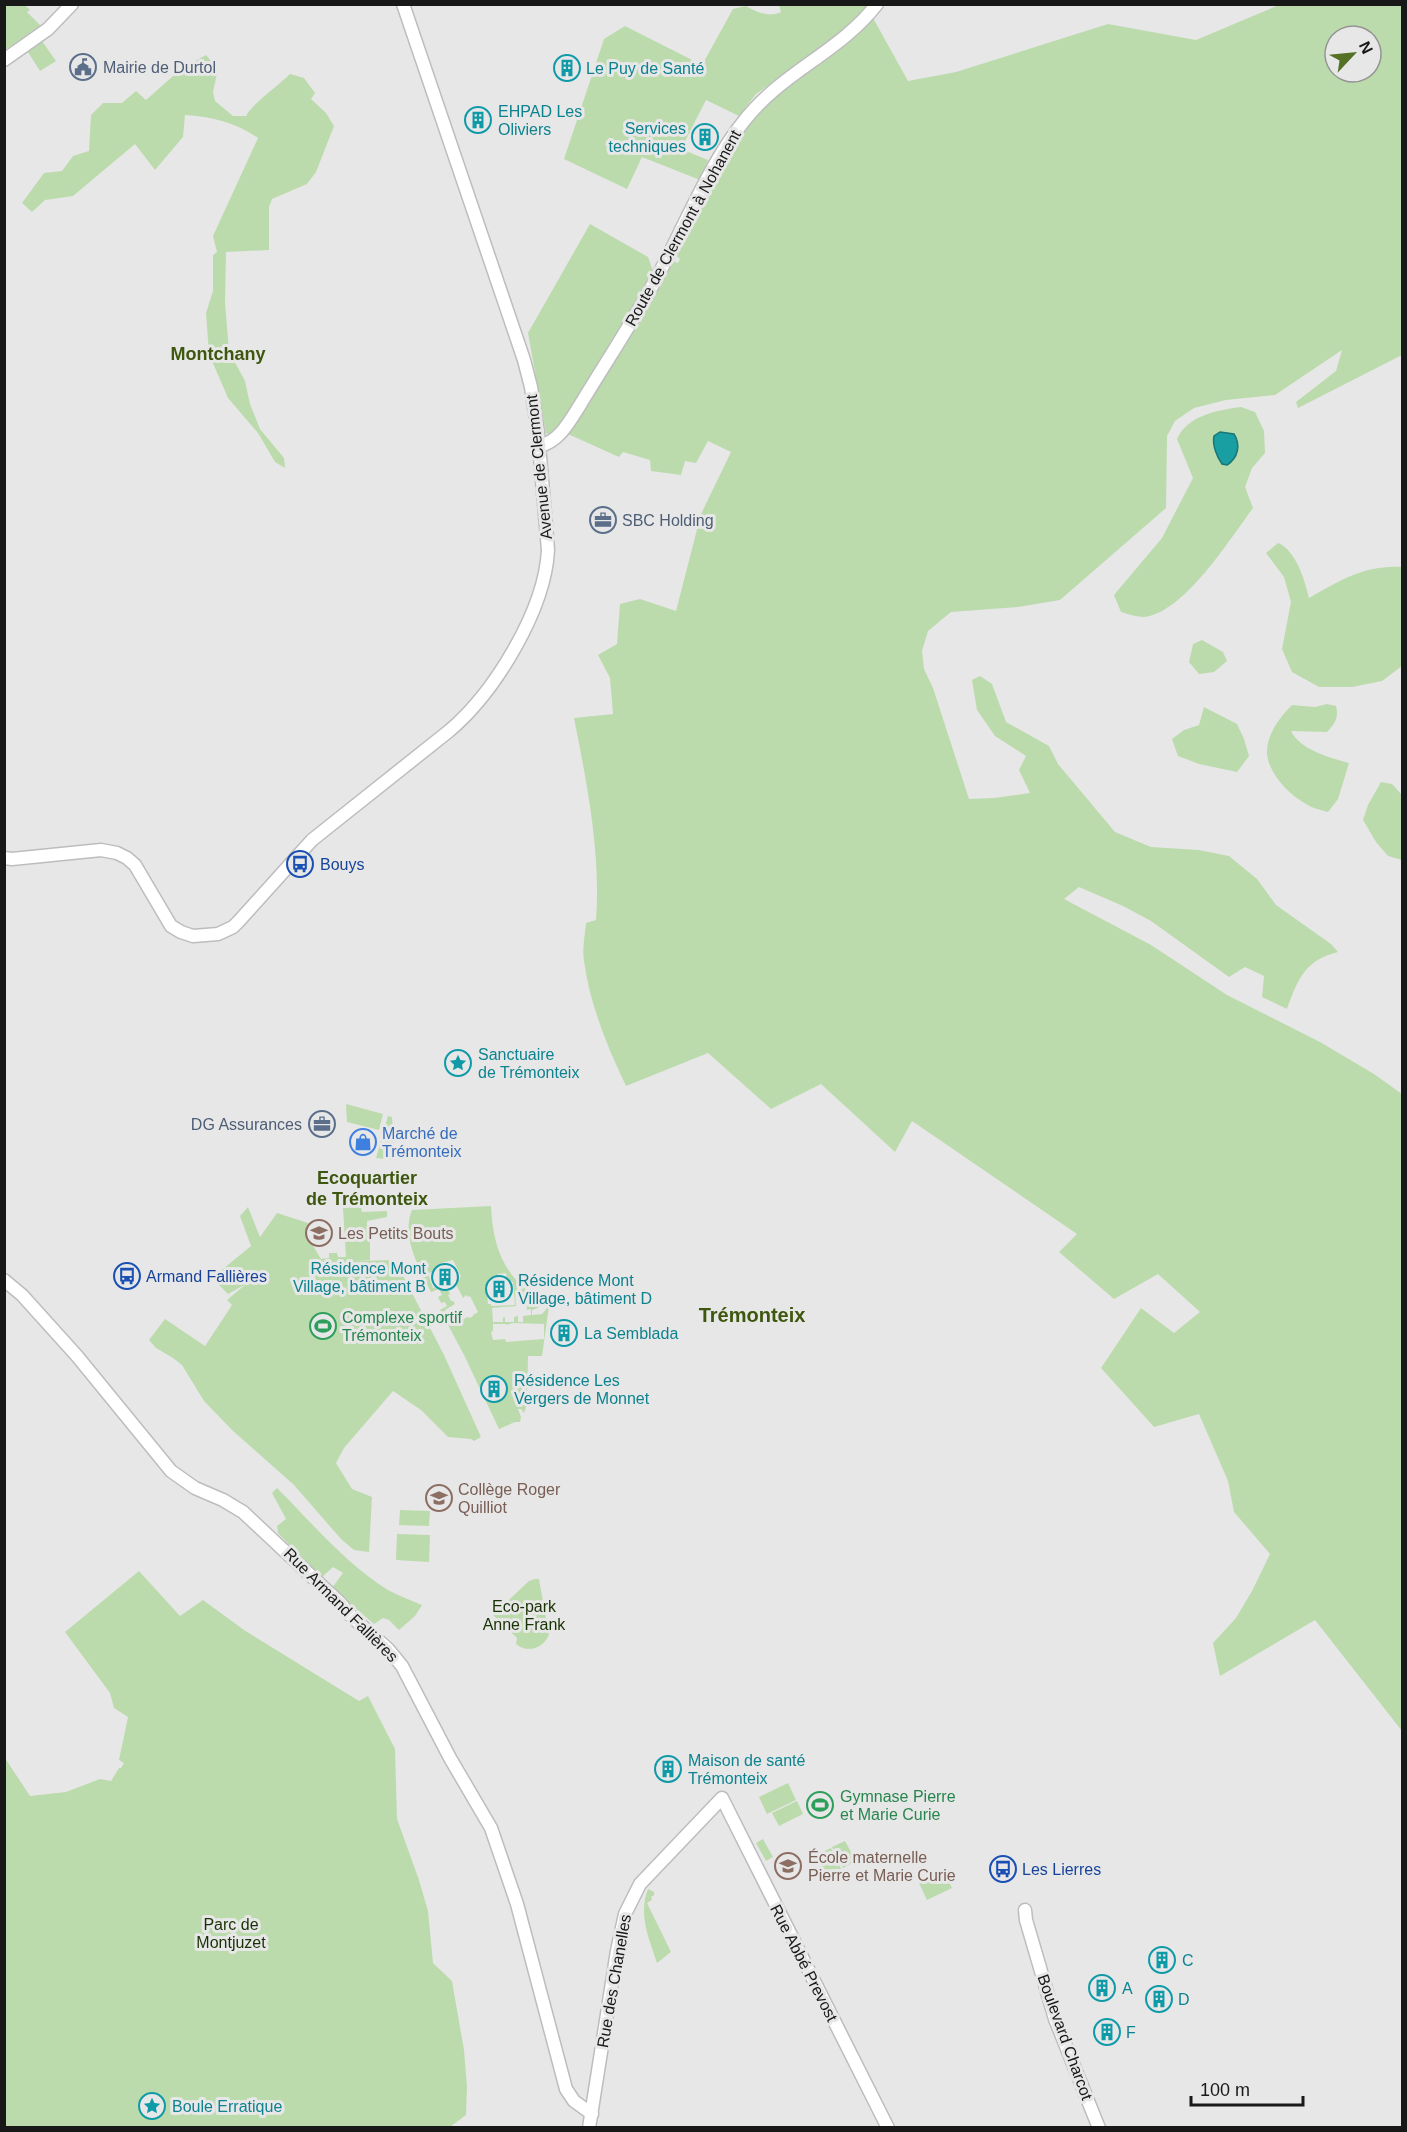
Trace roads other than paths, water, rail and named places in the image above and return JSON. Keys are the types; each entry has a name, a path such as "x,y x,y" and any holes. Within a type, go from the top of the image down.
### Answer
{"street":[{"path":"4,60 48,29 72,4"},
{"name":"Avenue de Clermont","path":"4,858 101,850 117,852 135,865 171,926 186,935 206,936 223,933 233,927 312,840 449,731 469,712 487,690 530,619 547,564 548,550 539,446 531,387 520,347 403,4"},
{"name":"Route de Clermont à Nohanent","path":"539,446 552,442 569,423 657,277 724,150 741,124 769,92 855,28 877,4"},
{"name":"Rue Armand Fallières","path":"4,1280 22,1295 77,1356 171,1471 195,1488 243,1512 396,1657 450,1758 491,1828 517,1904 566,2089 574,2101 592,2114"},
{"name":"Rue des Chanelles","path":"589,2127 616,1951 625,1914 640,1884 722,1798"},
{"name":"Rue Abbé Prevost","path":"722,1798 888,2127"},
{"name":"Boulevard Charcot","path":"1025,1910 1051,2009 1099,2127"}],"water":[{"path":"1220,432 1234,434 1237,442 1236,455 1227,465 1222,464 1214,447 1214,436"}],"place":[{"name":"Mairie de Durtol","path":"83,67"},
{"name":"Le Puy de Santé","path":"567,68"},
{"name":"EHPAD Les Oliviers","path":"478,120"},
{"name":"Services techniques","path":"705,137"},
{"name":"SBC Holding","path":"603,520"},
{"name":"Bouys","path":"300,864"},
{"name":"Sanctuaire de Trémonteix","path":"458,1063"},
{"name":"DG Assurances","path":"322,1124"},
{"name":"Marché de Trémonteix","path":"363,1142"},
{"name":"Les Petits Bouts","path":"319,1233"},
{"name":"Armand Fallières","path":"127,1276"},
{"name":"Résidence Mont Village, bâtiment B","path":"445,1277"},
{"name":"Résidence Mont Village, bâtiment D","path":"499,1289"},
{"name":"Complexe sportif Trémonteix","path":"323,1326"},
{"name":"La Semblada","path":"564,1333"},
{"name":"Résidence Les Vergers de Monnet","path":"494,1389"},
{"name":"Collège Roger Quilliot","path":"439,1498"},
{"name":"Maison de santé Trémonteix","path":"668,1769"},
{"name":"Gymnase Pierre et Marie Curie","path":"820,1805"},
{"name":"École maternelle Pierre et Marie Curie","path":"788,1866"},
{"name":"Les Lierres","path":"1003,1869"},
{"name":"C","path":"1162,1960"},
{"name":"A","path":"1102,1988"},
{"name":"D","path":"1159,1999"},
{"name":"F","path":"1107,2032"},
{"name":"Boule Erratique","path":"152,2106"}],"district":[{"name":"Montchany","path":"218,354"},
{"name":"Ecoquartier de Trémonteix","path":"367,1188"},
{"name":"Trémonteix","path":"752,1315"}],"park label":[{"name":"Eco-park Anne Frank","path":"524,1615"},
{"name":"Parc de Montjuzet","path":"231,1933"}]}
